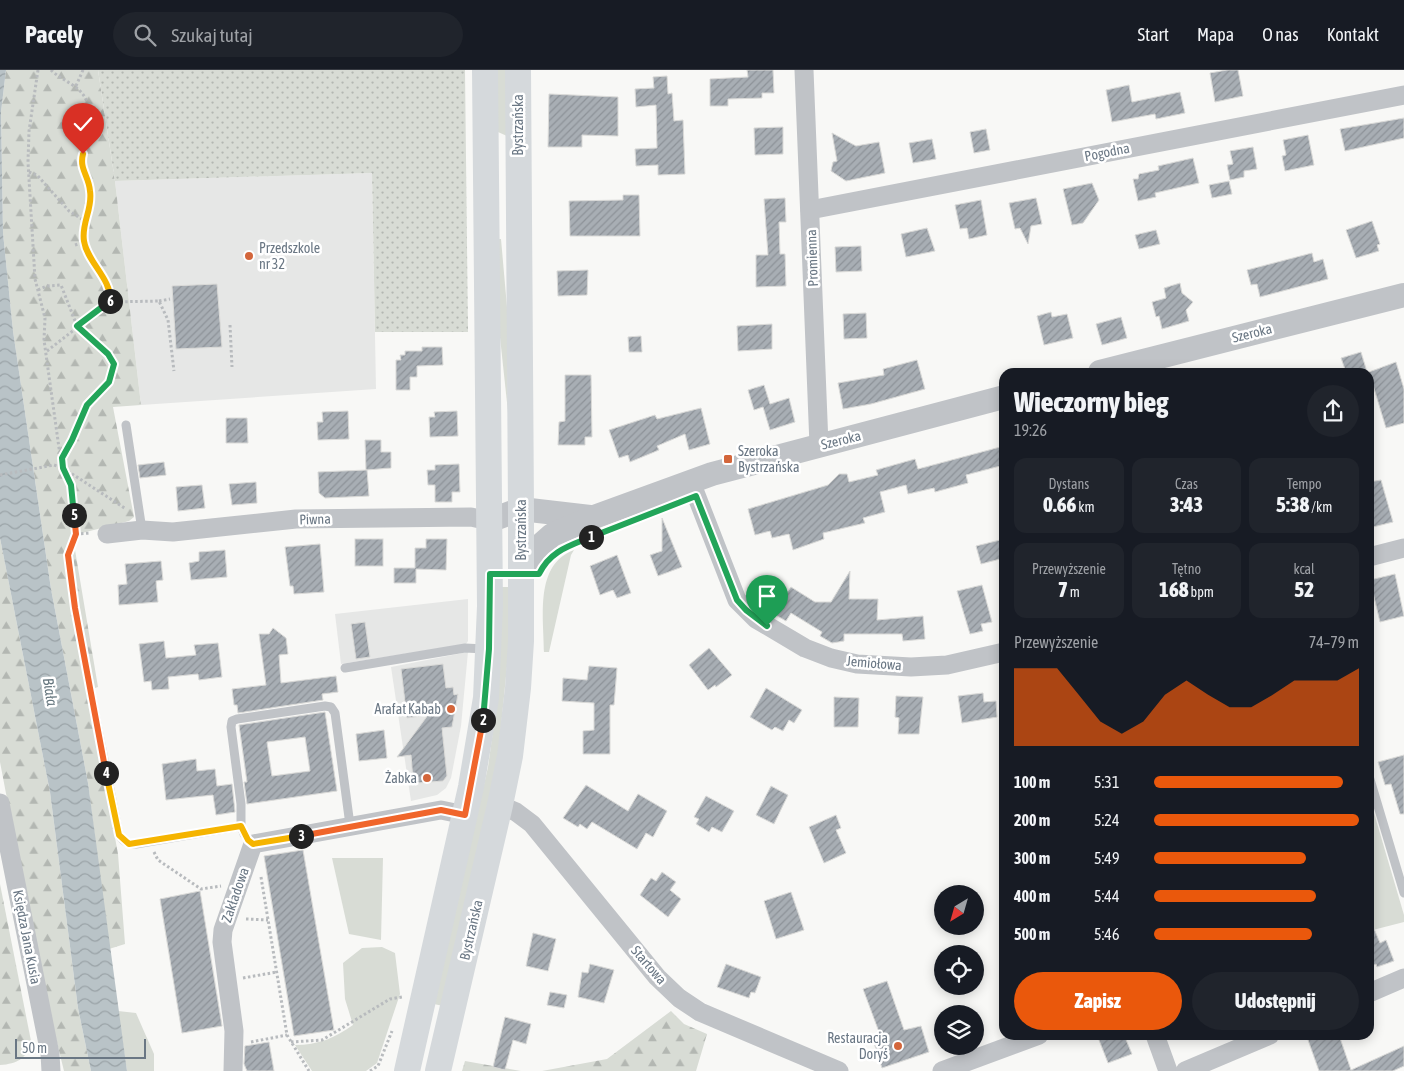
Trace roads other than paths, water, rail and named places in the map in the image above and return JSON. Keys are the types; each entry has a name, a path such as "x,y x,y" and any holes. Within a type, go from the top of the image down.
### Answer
{"main road":[{"path":"407,1071 480,742 489,649 485,70"},
{"name":"Bystrzańska","path":"438,1071 500,806 517,705 521,641 518,70"},
{"path":"486,139 518,144"}],"street":[{"name":"Promienna","path":"804,70 819,445"},
{"name":"Pogodna","path":"810,210 1404,94"},
{"name":"Szeroka","path":"1116,368 1404,294"},
{"name":"Szeroka","path":"521,574 535,550 552,535 594,517 691,482 819,445 999,398"},
{"name":"Jemiołowa","path":"691,482 737,600 756,619 805,648 831,658 857,664 911,667 947,665 999,653"},
{"path":"489,521 521,509"},
{"name":"Szeroka","path":"521,509 594,517"},
{"name":"Piwna","path":"107,534 142,530 173,532 296,519 471,516 489,521"},
{"name":"Szeroka","path":"489,521 521,535 552,535"},
{"path":"1374,556 1404,548"},
{"name":"Księdza Jana Kusia","path":"0,803 50,1054 51,1071"},
{"name":"Startowa","path":"500,806 516,812 532,824 657,977 679,998 700,1012 839,1071"},
{"path":"253,844 441,810 465,815"},
{"name":"Zakładowa","path":"232,1071 234,1031 222,942 223,930 253,844"},
{"path":"1374,991 1404,978"},
{"path":"942,1071 1026,1040"},
{"path":"1157,1040 1168,1071"},
{"path":"1185,1071 1258,1040"}],"lane":[{"path":"126,425 142,530"},
{"path":"345,668 465,648 489,649"},
{"path":"92,694 119,835 129,844 241,826"},
{"path":"253,844 248,840 241,826 241,804 230,727 232,721 237,719 325,706 331,707 335,713 350,825"},
{"path":"1374,793 1404,893"}],"water":[{"name":"Biała","path":"0,70 6,70 1,112 3,233 13,331 51,589 88,783 127,1071 91,1071 78,1008 50,792 0,538"}],"place":[{"name":"Przedszkole nr 32","path":"249,256"},
{"name":"Szeroka Bystrzańska","path":"728,459"},
{"name":"Arafat Kabab","path":"451,709"},
{"name":"Żabka","path":"427,778"},
{"name":"Restauracja Doryś","path":"898,1046"}]}
